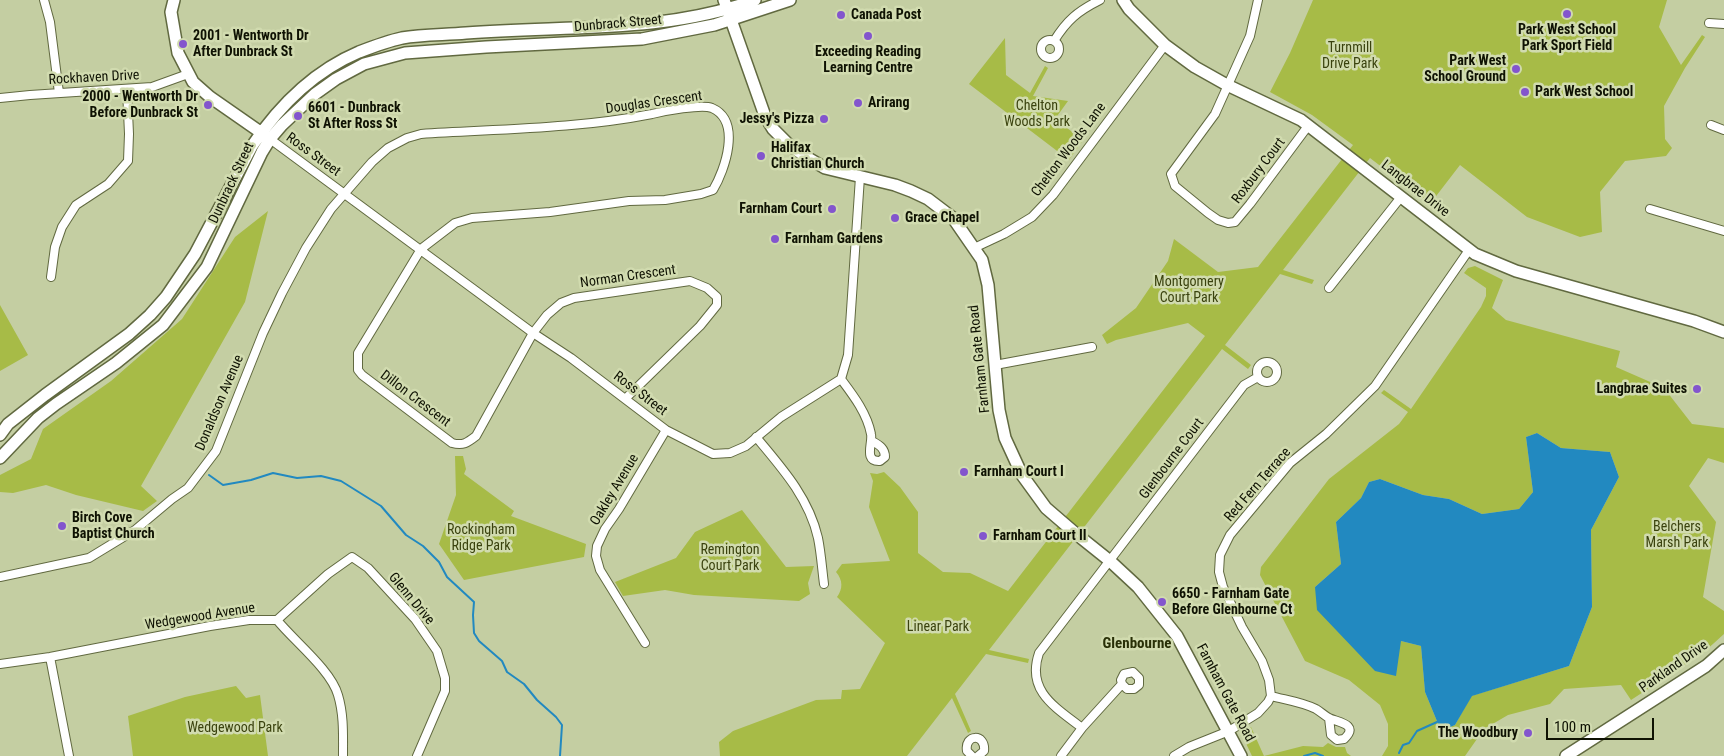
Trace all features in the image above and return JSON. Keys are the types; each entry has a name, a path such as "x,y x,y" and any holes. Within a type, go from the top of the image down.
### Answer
{"street":[{"path":"44,0 50,22 59,93"},
{"path":"174,0 171,12 178,53 193,82 210,97 266,135"},
{"name":"Dunbrack Street","path":"0,458 38,418 116,363 163,325 207,268 262,152 266,135 275,115 306,84 328,68 359,52 402,38 644,25 755,0"},
{"name":"Dunbrack Street","path":"0,436 8,424 129,334 150,315 166,297 195,254 243,163 266,135 336,79 364,64 405,53 642,39 731,21 790,0"},
{"path":"1054,40 1074,15 1100,0"},
{"name":"Langbrae Drive","path":"1123,0 1129,9 1165,45 1195,67 1301,120 1469,250 1498,265 1516,271 1694,321 1724,332"},
{"path":"1228,85 1250,36 1258,0"},
{"name":"Farnham Gate Road","path":"726,5 765,116 789,145 825,168 895,185 928,199 953,218 974,248 982,260 988,285 998,401 1006,438 1022,475 1046,508 1138,587 1177,636 1241,756"},
{"path":"1710,23 1724,24"},
{"name":"Chelton Woods Lane","path":"974,248 1004,234 1032,217 1053,196 1165,45"},
{"name":"Rockhaven Drive","path":"0,98 152,87 188,74"},
{"name":"Roxbury Court","path":"1228,85 1215,114 1171,174 1175,186 1218,220 1228,224 1235,222 1240,217 1308,126"},
{"path":"51,277 57,240 62,227 76,205 108,184 128,160 127,90"},
{"name":"Douglas Crescent","path":"345,193 372,162 388,148 407,138 421,134 566,126 616,121 663,112 704,107 712,108 719,112 727,122 730,134 723,171 713,190 665,200 629,201 550,212 472,218 455,224 421,250"},
{"path":"1711,125 1724,130"},
{"name":"Ross Street","path":"266,135 533,333 571,358 666,430 713,454 730,453 746,446 781,417 842,379"},
{"path":"860,177 848,355 842,379 857,400 869,425 872,441"},
{"name":"Donaldson Avenue","path":"0,576 89,558 135,530 188,488 216,451 263,333 282,293 306,248 345,193"},
{"path":"1329,288 1401,197"},
{"path":"1650,209 1724,231"},
{"name":"Dillon Crescent","path":"421,250 358,353 358,370 452,443 467,444 476,436 533,333"},
{"name":"Red Fern Terrace","path":"1271,696 1269,680 1262,661 1242,627 1223,587 1219,572 1220,555 1230,535 1290,463 1332,429 1375,386 1469,250"},
{"name":"Norman Crescent","path":"533,333 547,315 562,303 574,298 690,282 707,288 717,297 716,305 712,311 700,326 625,399"},
{"path":"995,365 1092,347"},
{"name":"Glenbourne Court","path":"1082,728 1054,706 1041,692 1036,682 1035,663 1038,653 1244,385 1258,376"},
{"name":"Oakley Avenue","path":"645,643 600,570 596,556 597,546 605,530 666,430"},
{"path":"756,437 799,491 811,516 818,537 824,584"},
{"name":"Glenn Drive","path":"277,620 328,574 352,557 368,568 415,619 437,651 445,678 445,691 416,756"},
{"name":"Wedgewood Avenue","path":"0,664 50,657 210,626 249,620 277,620"},
{"path":"277,620 326,673 338,692 343,714 343,756"},
{"name":"Parkland Drive","path":"1566,756 1706,666 1724,650"},
{"path":"50,657 69,756"},
{"path":"1061,756 1082,728 1122,684"},
{"path":"1174,756 1189,747 1228,731 1258,713 1271,696 1300,703 1315,709 1329,718"},
{"path":"972,756 968,754 966,748 967,742 972,738 983,742 985,748 982,755"}],"green space":[{"path":"1313,0 1667,0 1659,27 1681,65 1702,35 1705,37 1664,106 1665,139 1672,148 1666,156 1625,161 1600,192 1602,232 1580,237 1527,217 1460,165 1430,204 1370,158 1283,270 1314,280 1312,284 1280,274 1225,345 1251,365 1248,369 1222,349 989,650 1029,659 1028,663 986,654 955,694 971,731 968,733 952,698 907,756 720,756 719,742 733,731 816,700 841,699 842,690 860,689 885,643 837,597 841,584 836,572 842,564 890,561 869,507 873,481 870,473 884,472 900,487 918,512 918,553 943,572 970,573 1008,591 1205,336 1188,323 1116,340 1107,344 1102,335 1136,308 1168,261 1174,239 1218,272 1258,267 1353,145 1312,115 1270,92 1290,53"},
{"name":"Chelton Woods Park","path":"1005,38 1006,75 1030,93 1045,66 1048,68 1033,96 1068,101 1055,119 1083,140 1069,160 969,84"},
{"path":"268,211 245,302 141,486 157,501 143,511 76,495 46,485 13,493 0,492 0,475 31,459 43,429 111,381 182,319 235,237"},
{"name":"Belchers Marsh Park","path":"1475,266 1503,280 1492,308 1506,320 1620,351 1616,367 1664,388 1692,424 1724,428 1724,463 1708,458 1689,486 1716,522 1703,597 1724,611 1724,634 1703,653 1631,700 1621,685 1564,689 1550,704 1508,715 1484,729 1465,756 1382,756 1388,746 1388,724 1380,705 1349,680 1305,661 1260,575 1261,567 1329,479 1399,424 1408,412 1381,393 1384,390 1411,409 1481,307 1486,296 1486,288 1464,273 1468,268","holes":["1537,433 1561,448 1610,452 1619,477 1591,530 1592,607 1569,666 1471,696 1455,725 1441,731 1425,692 1421,646 1401,641 1315,587 1341,564 1336,522 1361,498 1369,482 1380,479 1423,495 1449,499 1482,514 1519,509 1533,492 1526,437"]},
{"path":"0,305 28,355 0,371"},
{"name":"Rockingham Ridge Park","path":"455,456 463,456 466,469 464,474 514,511 511,516 586,544 584,557 464,580 439,544 456,495"},
{"name":"Remington Court Park","path":"742,510 786,567 814,566 808,583 810,594 799,601 694,595 665,590 623,596 615,582 676,558 695,532"},
{"name":"Wedgewood Park","path":"236,686 246,698 260,695 268,756 133,756 128,716 185,697"},
{"path":"1251,727 1264,756 1252,756 1242,735 1244,731"},
{"path":"1328,743 1336,747 1345,747 1347,753 1351,756 1264,756 1303,746 1323,747"}],"water":[{"path":"1537,433 1561,448 1610,452 1619,477 1591,530 1592,607 1569,666 1472,696 1455,725 1441,731 1425,692 1421,646 1401,641 1396,676 1375,671 1317,610 1315,587 1341,564 1336,522 1361,498 1369,482 1380,479 1423,495 1449,499 1482,514 1519,509 1533,492 1526,437"}],"waterway":[{"path":"209,475 223,485 251,480 273,473 297,478 321,476 341,481 381,506 406,535 423,546 439,562 447,577 474,602 474,633 479,641 502,661 507,672 524,684 562,725 560,756"},
{"path":"1399,753 1403,745 1409,743 1417,731 1437,722"},
{"path":"1304,756 1315,753 1323,756"}],"place":[{"name":"Park West School Park Sport Field","path":"1567,14"},
{"name":"Canada Post","path":"841,15"},
{"name":"Exceeding Reading Learning Centre","path":"868,36"},
{"name":"2001 - Wentworth Dr After Dunbrack St","path":"183,44"},
{"name":"Park West School Ground","path":"1516,69"},
{"name":"Park West School","path":"1525,92"},
{"name":"Arirang","path":"858,103"},
{"name":"2000 - Wentworth Dr Before Dunbrack St","path":"208,105"},
{"name":"6601 - Dunbrack St After Ross St","path":"298,116"},
{"name":"Jessy's Pizza","path":"824,119"},
{"name":"Halifax Christian Church","path":"761,156"},
{"name":"Farnham Court","path":"832,209"},
{"name":"Grace Chapel","path":"895,218"},
{"name":"Farnham Gardens","path":"775,239"},
{"name":"Langbrae Suites","path":"1697,389"},
{"name":"Farnham Court I","path":"964,472"},
{"name":"Birch Cove Baptist Church","path":"62,526"},
{"name":"Farnham Court II","path":"983,536"},
{"name":"6650 - Farnham Gate Before Glenbourne Ct","path":"1162,602"},
{"name":"The Woodbury","path":"1528,733"}],"district":[{"name":"Glenbourne","path":"1137,644"}],"park label":[{"name":"Turnmill Drive Park","path":"1350,56"},
{"name":"Montgomery Court Park","path":"1189,290"},
{"name":"Linear Park","path":"938,627"}]}
